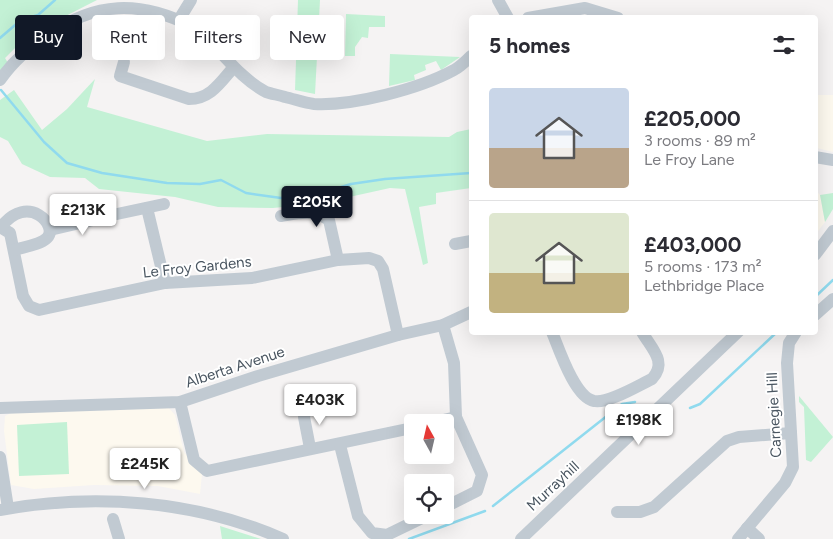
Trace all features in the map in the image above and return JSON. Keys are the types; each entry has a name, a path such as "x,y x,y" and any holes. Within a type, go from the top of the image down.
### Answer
{"street":[{"path":"182,15 190,0"},
{"path":"498,0 506,15"},
{"path":"0,80 15,59 72,18 107,2 146,5 175,15"},
{"path":"545,15 585,8 608,15"},
{"path":"225,60 233,68 267,92 314,104 357,100 403,91 456,69 469,58"},
{"path":"124,62 120,76 189,98 201,99 214,90 233,68"},
{"path":"818,158 833,160"},
{"path":"50,230 164,204"},
{"path":"147,208 165,283"},
{"path":"0,227 14,214 30,210 38,213 50,230 49,236 45,240 14,250"},
{"path":"281,216 308,212 320,214 329,220 338,260"},
{"name":"Le Froy Gardens","path":"0,227 10,233 23,296 29,306 39,310 165,283 252,278 338,260 369,258 378,261 383,269 398,335"},
{"path":"818,251 833,231"},
{"path":"454,244 469,241"},
{"path":"818,312 833,299"},
{"name":"Alberta Avenue","path":"0,408 180,402 258,376 398,335 443,325 469,313"},
{"path":"443,325 454,363 456,418 482,475 477,491 454,502"},
{"path":"553,335 578,388 583,395 594,401 612,397 652,379 656,374 660,364 644,335"},
{"name":"Murrayhill","path":"521,539 735,335"},
{"name":"Carnegie Hill","path":"738,539 789,476 793,467 787,363 789,343 794,335"},
{"path":"180,402 194,460 207,471 310,448 340,445 404,430"},
{"path":"308,402 304,417 310,448"},
{"path":"617,512 640,512 654,507 727,441 739,437 791,433"},
{"path":"340,445 358,516 372,533 388,535 410,524"},
{"path":"0,457 4,509 71,502 133,502 165,506 232,521 283,539"},
{"path":"113,518 119,539"},
{"path":"747,528 760,539"}],"shaded area":[{"path":"818,95 833,95 833,152 818,148"},
{"path":"818,193 820,195 825,222 818,231"},
{"path":"169,408 175,415 184,452 202,474 200,494 158,486 94,485 34,489 11,485 4,431 5,416 13,412"}],"green space":[{"path":"0,0 97,0 68,15 15,15 15,48 5,58 8,63 0,72"},
{"path":"298,0 320,0 319,15 298,15"},
{"path":"346,14 385,16 385,27 369,27 368,38 362,37 355,47 355,56 345,56"},
{"path":"390,54 460,57 441,70 436,61 425,65 426,70 414,75 415,80 389,86"},
{"path":"296,60 317,60 315,94 295,90"},
{"path":"95,79 87,107 207,141 267,134 449,137 457,132 469,129 469,188 436,193 436,204 419,207 428,263 423,265 405,189 390,188 322,203 273,208 218,207 175,197 99,189 85,178 50,177 22,164 8,141 0,137 0,100 14,90 42,130 67,109"},
{"path":"833,193 833,209 825,222 820,195"},
{"path":"799,396 833,437 811,462 806,460 804,407 799,402"},
{"path":"67,422 69,474 19,476 17,425"},
{"path":"220,526 261,539 222,539"}],"waterway":[{"path":"0,38 21,20 38,15 55,0"},
{"path":"1,90 44,142 67,163 102,173 167,183 200,184 221,180 246,193 281,198 312,196 351,184 385,179 469,173"},
{"path":"818,294 833,280"},
{"path":"690,408 700,404 774,335"},
{"path":"493,506 622,404 635,402"},
{"path":"409,539 485,511"}]}
